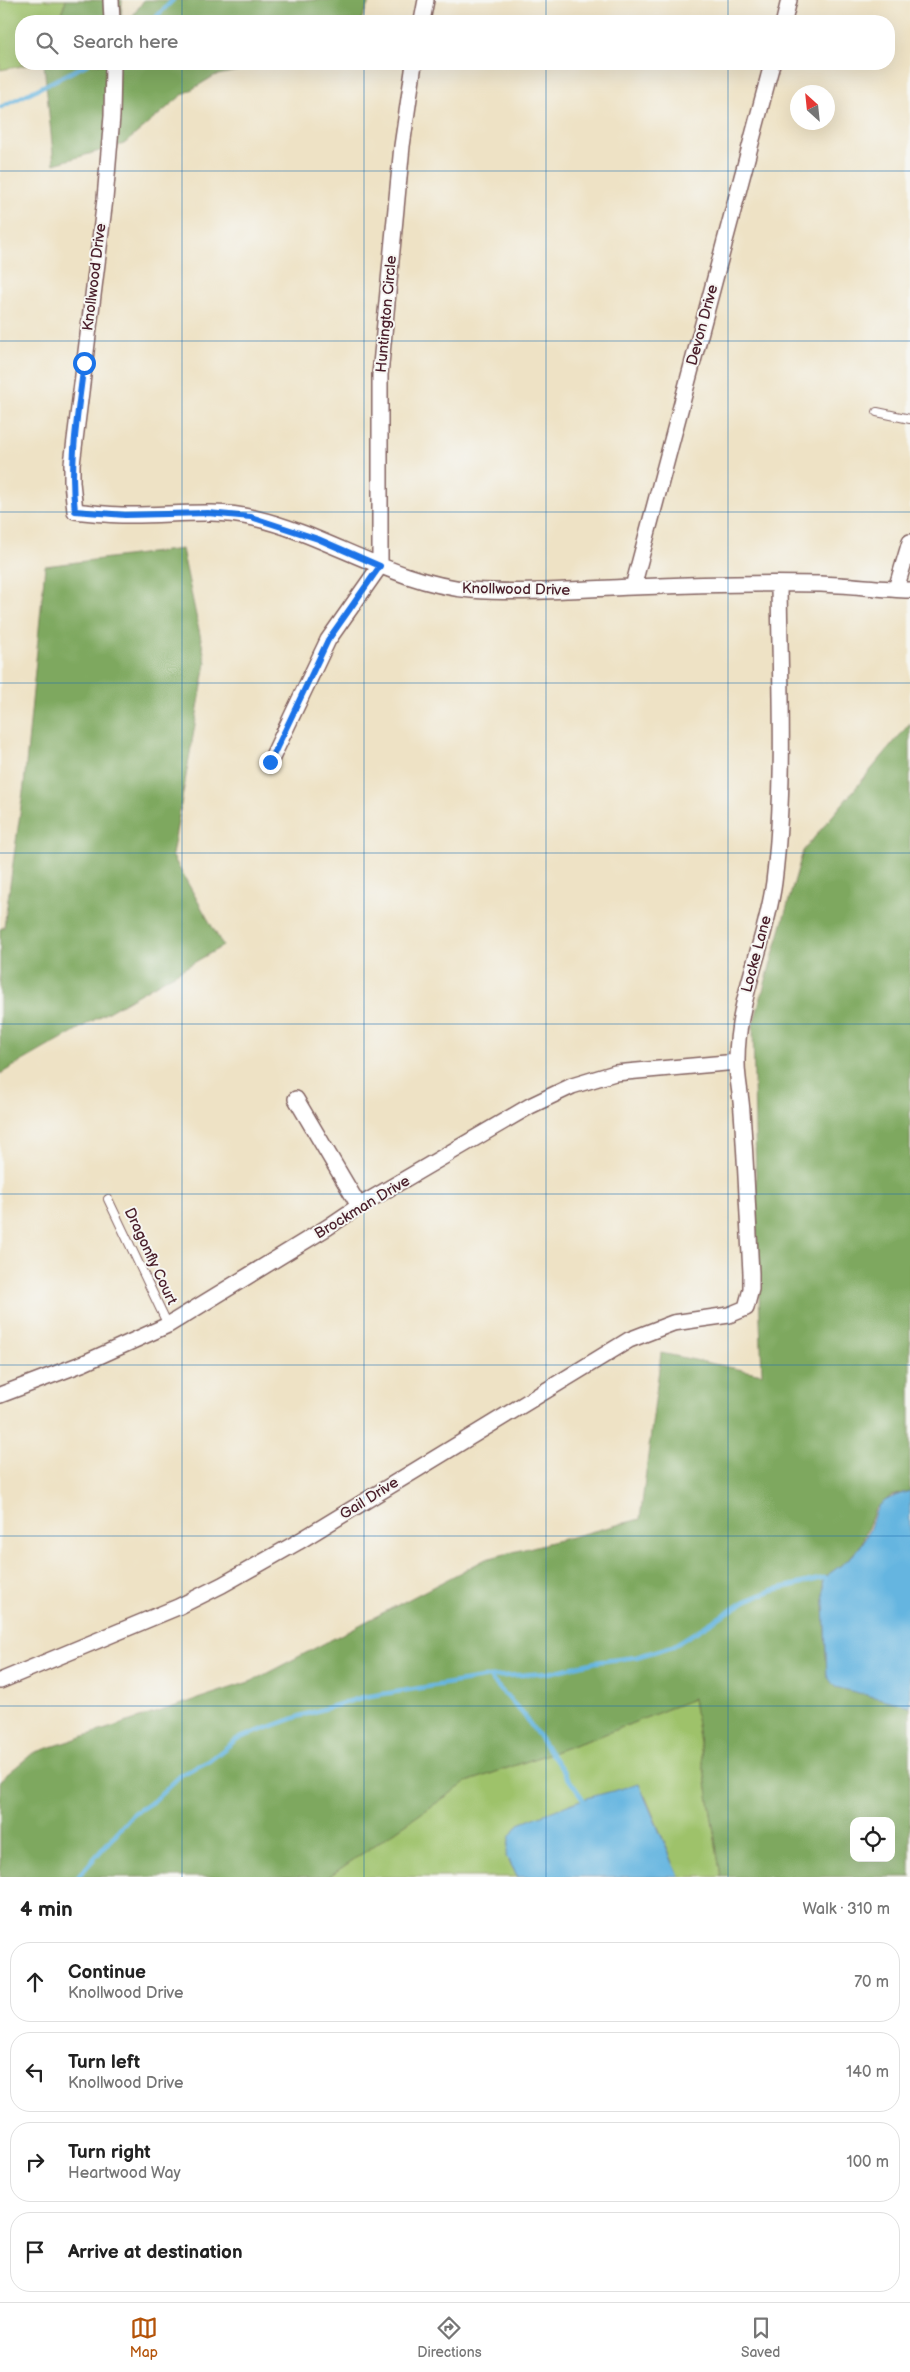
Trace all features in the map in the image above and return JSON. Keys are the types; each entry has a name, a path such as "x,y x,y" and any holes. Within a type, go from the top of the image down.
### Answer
{"street":[{"path":"111,0 112,15"},
{"path":"423,15 426,0"},
{"path":"785,15 789,0"},
{"name":"Knollwood Drive","path":"113,70 112,116 105,198 72,464 75,511 125,515 208,513 251,517 318,539 380,566 448,587 473,590 532,591 634,587 822,584 903,590"},
{"name":"Huntington Circle","path":"380,566 380,375 402,146 413,70"},
{"name":"Devon Drive","path":"634,587 770,70"},
{"path":"903,590 910,542"},
{"path":"270,762 328,640 380,566"},
{"name":"Locke Lane","path":"734,1314 746,1308 749,1302 751,1281 742,1111 737,1062 742,1005 771,901 774,880 779,803 779,585"},
{"name":"Brockman Drive","path":"0,1395 84,1363 168,1325 359,1206 530,1106 572,1086 615,1073 737,1062"},
{"path":"296,1099 359,1206"},
{"name":"Gail Drive","path":"0,1681 169,1611 222,1585 298,1542 629,1340 672,1324 734,1314"}],"lane":[{"path":"877,412 910,419"},
{"name":"Dragonfly Court","path":"108,1199 168,1325"}],"green space":[{"path":"0,0 66,0 60,15 15,15 15,67 0,70"},
{"path":"66,0 122,0 121,15 60,15"},
{"path":"144,0 370,0 364,15 133,15"},
{"path":"45,70 241,70 214,76 181,96 124,144 54,164"},
{"path":"182,549 206,663 172,855 223,946 0,1074 0,929 4,927 24,785 45,566"},
{"path":"910,723 910,1491 891,1496 875,1509 861,1545 847,1561 823,1578 827,1676 910,1706 910,1877 721,1877 693,1699 600,1736 467,1782 328,1877 0,1877 0,1780 33,1753 252,1681 486,1559 640,1519 661,1353 762,1374 757,1239 753,1025 803,851"},
{"path":"693,1699 721,1877 679,1877 645,1796 506,1856 518,1877 328,1877 467,1782 600,1736"}],"water":[{"path":"910,1491 910,1706 835,1687 827,1676 823,1578 844,1563 862,1544 876,1510 880,1505 886,1500"},
{"path":"639,1784 679,1877 518,1877 506,1856 510,1836 519,1824 583,1799"}],"waterway":[{"path":"158,15 173,0"},
{"path":"1,107 76,70"},
{"path":"78,1877 133,1814 155,1800 182,1774 209,1761 237,1739 300,1716 364,1697 489,1677 548,1673 596,1662 636,1657 673,1646 746,1601 773,1590 823,1578 829,1579"},
{"path":"489,1677 523,1714 583,1799"}],"route":[{"path":"84,363 72,464 75,511 125,515 208,513 251,517 287,527 380,566 328,640 270,762"}]}
